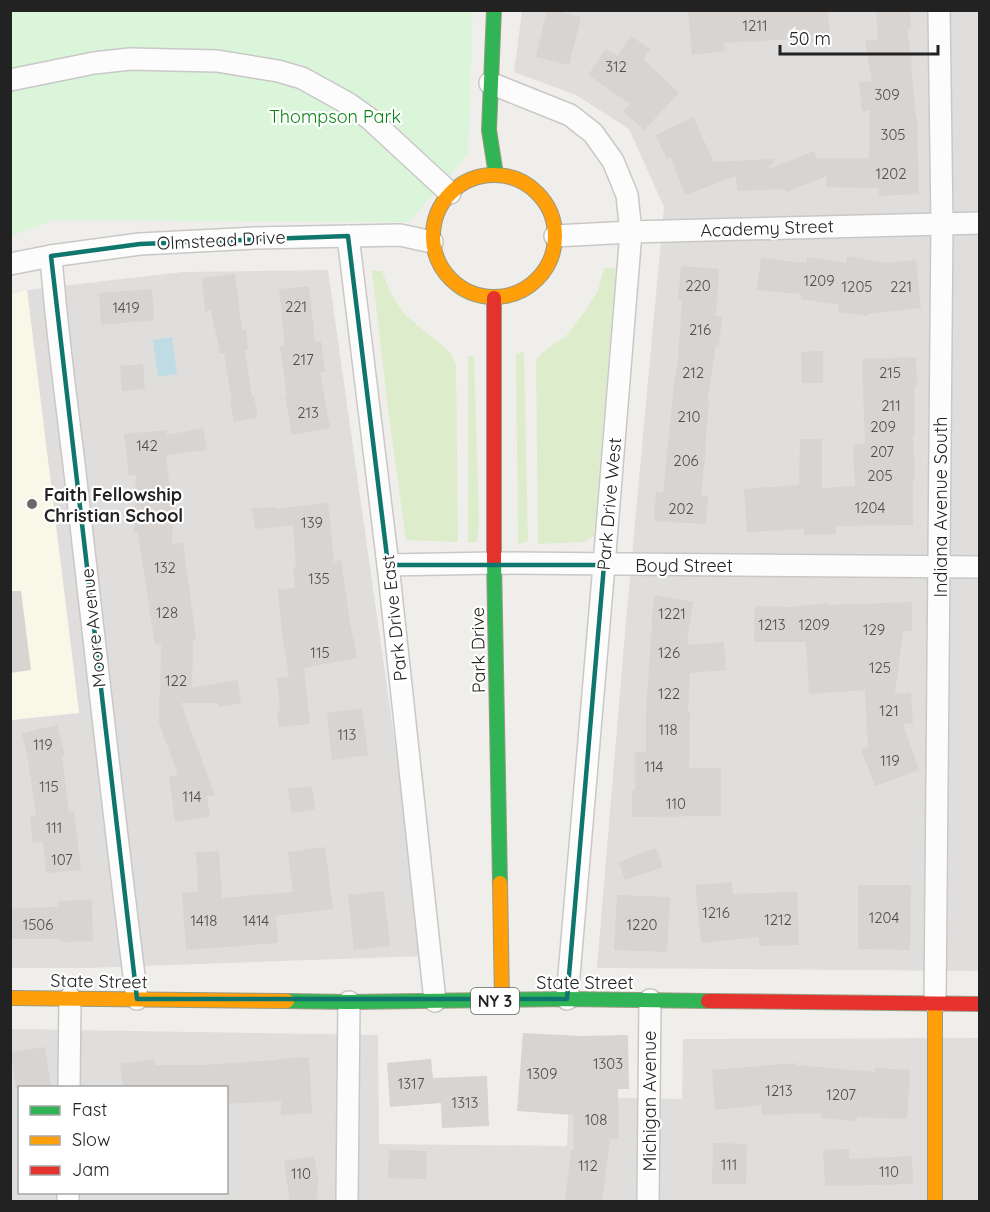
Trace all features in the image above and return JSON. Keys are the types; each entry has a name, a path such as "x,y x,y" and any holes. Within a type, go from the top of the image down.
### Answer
{"main road":[{"path":"494,10 489,130 496,175"},
{"path":"496,175 514,178 531,187 538,194 552,218 555,236 552,255 544,272 530,286 513,295 494,298 476,296 453,282 436,260 432,242 433,225 439,208 450,193 463,183 479,177 496,175"},
{"name":"Park Drive","path":"494,298 494,564 502,1001"},
{"name":"State Street","path":"10,998 349,1002 567,999 980,1004"},
{"path":"935,1004 935,1202"}],"street":[{"name":"Indiana Avenue South","path":"935,1004 942,223 939,10"},
{"path":"10,80 94,63 130,59 217,61 278,71 302,78 349,104 370,119 450,193"},
{"name":"Park Drive West","path":"490,83 570,115 593,133 613,161 627,195 631,232 567,999"},
{"name":"Academy Street","path":"555,236 980,223"},
{"name":"Olmstead Drive","path":"10,264 140,244 256,238 400,235 432,242"},
{"name":"Park Drive East","path":"348,236 388,565 435,1002"},
{"name":"Moore Avenue","path":"51,256 57,326 137,999"},
{"name":"Boyd Street","path":"388,565 980,567"},
{"path":"69,1086 70,998"},
{"name":"Michigan Avenue","path":"648,1202 650,1000"},
{"path":"347,1202 349,1002"}],"highlighted area":[{"path":"348,236 388,565 604,565 567,999 137,999 51,256 140,244"}],"shaded area":[{"path":"522,11 979,11 979,971 597,968 664,207 629,129 576,95 514,72"},
{"path":"328,270 425,956 87,968 11,968 10,720 79,712 27,290 183,272"},
{"name":"Faith Fellowship Christian School","path":"27,290 79,713 11,720 10,295"},
{"path":"11,1029 378,1035 379,1144 567,1146 569,1097 682,1099 683,1039 979,1038 979,1201 11,1202"}],"green space":[{"name":"Thompson Park","path":"11,11 473,11 468,154 409,222 54,220 11,236"},
{"path":"604,268 616,268 594,536 584,542 538,544 536,360 567,335 585,311 598,291"},
{"path":"372,271 382,271 390,292 405,315 450,352 456,364 458,542 406,540"},
{"path":"524,351 528,542 518,544 516,354"},
{"path":"468,356 474,356 479,523 477,542 468,543"}],"water":[{"path":"172,337 177,374 158,377 153,340"}],"building":[{"path":"547,10 581,17 569,65 536,57"},
{"path":"688,10 828,10 830,41 795,44 795,39 724,43 725,51 692,55"},
{"path":"876,10 910,10 911,29 907,29 917,118 919,194 879,196 879,188 826,187 827,176 786,192 784,189 737,191 736,176 685,195 671,158 667,160 656,135 693,117 714,162 773,159 774,163 769,165 769,169 814,151 817,159 869,158 870,110 862,111 859,82 872,81 865,41 878,39"},
{"path":"631,36 650,49 643,59 679,93 644,130 623,111 630,104 588,75 606,49 617,56"},
{"path":"847,256 888,263 916,260 921,308 868,314 867,316 838,312 839,305 801,299 801,294 757,290 761,258 806,263 807,257 846,263"},
{"path":"681,266 719,269 716,316 722,316 719,346 716,345 707,402 709,402 701,495 708,496 706,524 654,521 656,492 663,493 678,359 682,301 678,301"},
{"path":"235,274 242,330 246,330 248,350 245,350 252,397 254,396 258,417 234,422 224,353 220,353 211,310 205,312 202,278"},
{"path":"309,286 315,342 321,341 325,371 320,372 330,428 292,435 280,347 285,346 279,289"},
{"path":"152,289 154,320 101,325 99,293"},
{"path":"823,351 823,383 802,383 801,352"},
{"path":"916,357 913,525 836,526 836,534 804,535 804,529 747,532 744,489 799,485 800,439 822,439 822,488 855,486 853,445 865,444 862,359"},
{"path":"143,364 145,389 122,391 120,366"},
{"path":"203,428 207,450 166,455 171,499 174,499 172,544 183,543 196,639 193,640 192,688 238,680 241,703 219,707 218,703 181,703 215,796 207,796 210,817 175,822 169,776 178,775 159,723 161,644 155,645 138,533 134,533 136,475 129,476 124,434 167,430 167,435"},
{"path":"328,503 334,562 341,560 357,658 304,668 310,724 279,727 277,678 289,677 278,590 295,588 293,525 255,529 252,508 275,507 275,509"},
{"path":"10,591 21,591 31,670 10,673"},
{"path":"655,595 693,602 687,638 689,638 688,645 724,642 726,670 690,673 688,712 690,712 689,768 721,768 721,816 632,817 635,752 646,752 646,711"},
{"path":"912,602 912,631 903,631 895,694 911,693 913,723 903,724 919,770 875,786 861,749 868,747 865,690 809,694 806,642 754,642 755,606 792,607 828,603 828,605"},
{"path":"362,708 368,755 332,760 327,713"},
{"path":"57,725 65,755 62,756 69,812 74,811 81,870 46,873 43,841 33,843 30,817 36,816 22,733"},
{"path":"312,786 315,809 292,813 288,789"},
{"path":"325,847 333,909 276,916 278,943 186,950 182,893 198,892 196,852 219,851 222,898 293,892 288,852"},
{"path":"656,848 663,867 625,880 619,862"},
{"path":"732,882 733,894 797,892 799,945 759,946 759,937 701,943 695,885"},
{"path":"858,885 911,885 910,950 858,949"},
{"path":"384,891 390,946 354,950 348,895"},
{"path":"617,895 670,897 667,952 614,950"},
{"path":"92,900 93,941 10,939 10,908 59,907 59,901"},
{"path":"523,1033 580,1036 628,1035 629,1089 618,1089 619,1139 610,1139 602,1202 565,1202 571,1150 574,1150 573,1115 517,1111"},
{"path":"45,1047 51,1086 18,1086 16,1088 11,1052"},
{"path":"309,1057 312,1113 281,1115 281,1101 228,1104 228,1086 123,1086 120,1064 155,1059 155,1065 203,1065"},
{"path":"431,1059 433,1078 487,1076 489,1126 442,1128 441,1103 390,1107 387,1063"},
{"path":"796,1063 796,1065 875,1072 875,1068 910,1070 907,1119 857,1117 857,1121 821,1118 821,1113 762,1115 762,1105 715,1110 712,1070"},
{"path":"713,1143 747,1144 746,1184 712,1184"},
{"path":"849,1149 849,1159 912,1156 913,1184 825,1186 823,1150"},
{"path":"389,1150 427,1151 426,1179 388,1178"},
{"path":"314,1156 319,1185 317,1186 317,1202 290,1202 284,1161"}],"traffic: fast":[{"path":"494,10 489,130 496,175"},
{"path":"494,560 500,883"},
{"path":"287,1001 567,999 708,1001"}],"traffic: slow":[{"path":"494,175 517,179 537,193 551,213 555,236 551,259 537,279 517,293 494,297 471,293 451,279 437,259 433,236 437,213 451,193 471,179 494,175"},
{"path":"500,883 502,1001"},
{"path":"10,998 287,1001"},
{"path":"935,1004 935,1202"}],"traffic: jam":[{"path":"494,298 494,560"},
{"path":"708,1001 980,1004"}],"place":[{"name":"Faith Fellowship Christian School","path":"32,504"}]}
